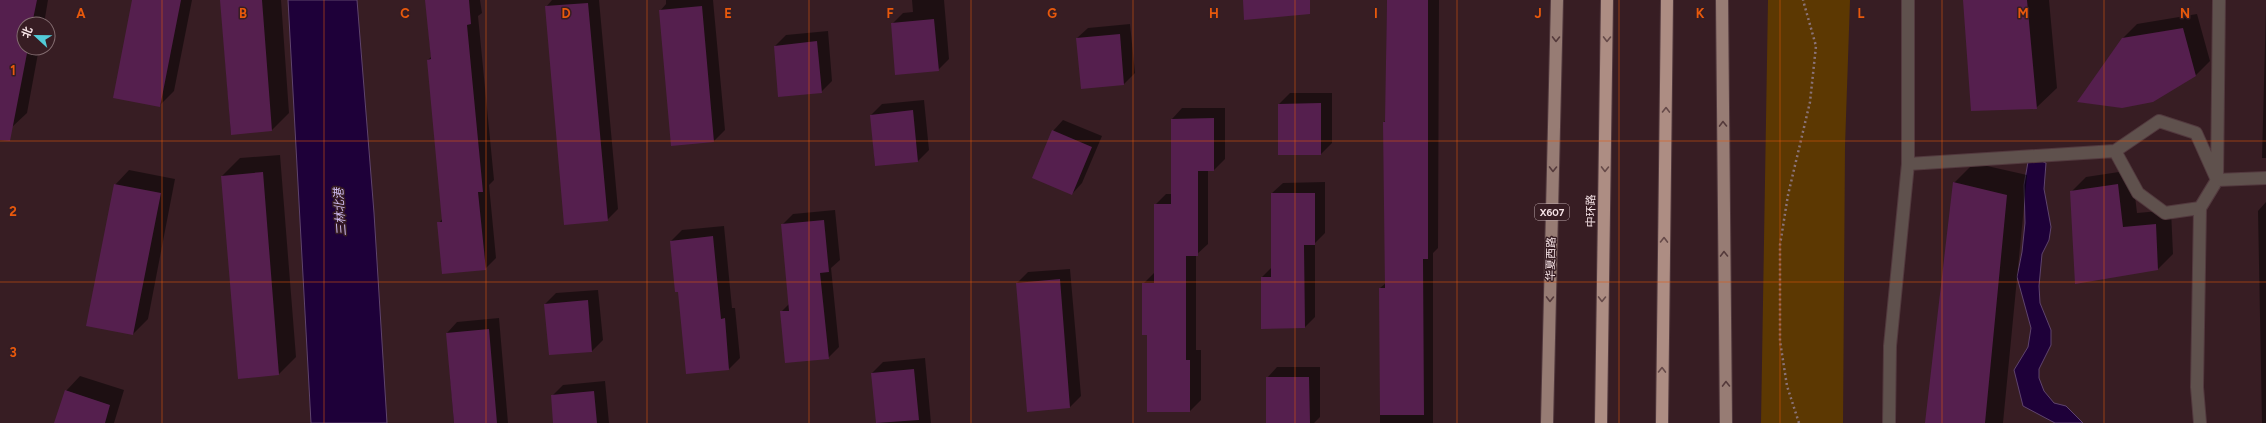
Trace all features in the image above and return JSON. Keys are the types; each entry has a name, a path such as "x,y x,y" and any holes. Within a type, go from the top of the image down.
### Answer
{"highway":[{"name":"中环路","path":"1601,423 1607,0"},
{"path":"1662,423 1667,0"},
{"path":"1662,390 1669,423"},
{"path":"1597,423 1601,392"}],"main road":[{"name":"华夏西路","path":"1547,423 1557,0"},
{"path":"1722,0 1726,423"}],"lane":[{"path":"1889,423 1890,346 1908,164 1908,0"},
{"path":"2200,423 2197,387 2200,208 2217,180 2219,0"},
{"path":"1908,164 2115,151 2159,120 2196,133 2217,180"},
{"path":"2115,151 2138,193 2165,213 2200,208"},
{"path":"2217,180 2266,178"}],"path":[{"path":"1799,423 1787,386 1780,341 1780,245 1788,195 1810,102 1816,46 1803,0"}],"shaded area":[{"path":"1768,0 1850,0 1845,146 1843,423 1761,423"}],"water":[{"name":"三林北港","path":"288,0 357,0 374,213 387,423 311,423"},
{"path":"2029,156 2046,163 2044,189 2051,227 2049,240 2042,254 2039,286 2040,303 2051,330 2051,345 2039,369 2039,378 2044,391 2054,403 2066,406 2083,423 2055,423 2023,406 2014,370 2028,347 2031,328 2017,277 2022,252 2025,223 2024,185"}],"building":[{"path":"0,0 37,0 34,16 16,16 16,56 26,56 10,141 0,140"},
{"path":"132,0 181,0 160,107 113,98"},
{"path":"220,0 262,0 272,131 231,135"},
{"path":"425,0 469,0 471,24 467,25 483,192 478,192 486,270 442,274 437,222 442,222 427,60 431,59"},
{"path":"1243,0 1310,0 1310,14 1244,20"},
{"path":"1387,0 1428,0 1428,259 1423,259 1424,415 1380,415 1379,288 1385,288 1383,122 1385,122"},
{"path":"1963,0 2027,0 2037,109 1971,111"},
{"path":"588,3 608,221 564,225 545,6"},
{"path":"702,6 714,142 671,146 659,10"},
{"path":"934,19 939,71 895,75 891,23"},
{"path":"2183,28 2196,76 2153,102 2122,108 2077,102 2122,38"},
{"path":"1120,34 1124,85 1081,89 1076,38"},
{"path":"817,41 822,93 778,97 774,46"},
{"path":"1321,103 1321,155 1278,155 1278,104"},
{"path":"913,110 918,162 875,166 870,115"},
{"path":"1214,118 1214,171 1198,171 1198,256 1186,256 1186,360 1190,360 1190,412 1147,412 1147,335 1142,335 1142,283 1154,283 1154,204 1171,204 1171,119"},
{"path":"1052,130 1092,147 1072,195 1032,178"},
{"path":"263,172 279,375 238,379 221,176"},
{"path":"1953,182 2007,195 1985,423 1925,423"},
{"path":"114,184 161,193 133,335 86,326"},
{"path":"2118,184 2123,227 2156,224 2158,270 2075,284 2070,191"},
{"path":"1271,193 1315,193 1315,245 1304,245 1305,328 1261,329 1261,277 1271,277"},
{"path":"824,220 829,272 820,273 829,359 785,363 780,311 789,311 781,224"},
{"path":"713,236 721,319 725,318 729,370 686,374 678,292 675,292 670,241"},
{"path":"1060,279 1070,408 1027,412 1016,283"},
{"path":"588,300 592,352 549,355 544,304"},
{"path":"489,329 497,423 454,423 446,333"},
{"path":"914,369 919,420 876,423 871,373"},
{"path":"1266,377 1309,377 1310,423 1266,423"},
{"path":"65,390 110,405 105,423 54,423"},
{"path":"594,391 597,423 553,423 551,395"}]}
